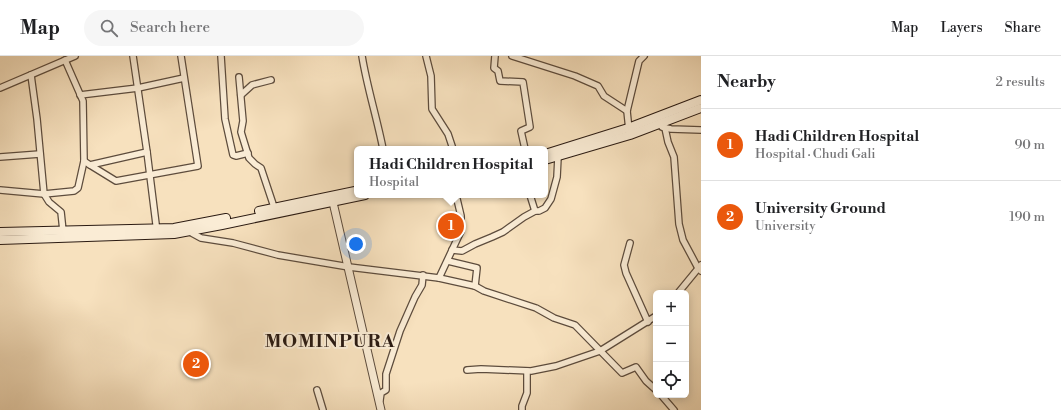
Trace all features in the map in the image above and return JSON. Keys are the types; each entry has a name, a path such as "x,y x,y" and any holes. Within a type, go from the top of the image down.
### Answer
{"main road":[{"path":"548,159 629,132 649,121 701,100"},
{"path":"548,153 629,132 661,126 701,108"},
{"path":"332,199 354,192"},
{"path":"0,240 63,231 190,232 275,211 332,199 354,196"},
{"path":"0,232 25,236 157,232 275,211"}],"street":[{"path":"0,88 75,56"},
{"path":"133,56 157,232"},
{"path":"84,161 116,181 198,166 181,56"},
{"path":"220,56 225,119 233,155 236,156 248,153"},
{"path":"362,56 365,76 374,105 383,146"},
{"path":"426,56 431,76 432,109 448,134 452,146"},
{"path":"495,56 494,68 498,71 500,81 523,82 530,127 521,131 524,146"},
{"path":"512,56 575,76 598,86 604,96 627,110"},
{"path":"629,132 627,110 638,58 644,56"},
{"path":"0,190 44,194 74,190 78,188 84,161 83,101 65,60"},
{"path":"31,75 44,194 49,202 61,212 63,231"},
{"path":"239,77 243,121 241,132 249,158 262,168 275,211"},
{"path":"80,95 138,88 184,78"},
{"path":"241,95 252,85 271,80"},
{"path":"649,121 661,126 701,130"},
{"path":"661,126 674,157 679,224 683,240 700,268 681,290"},
{"path":"90,165 147,152"},
{"path":"0,157 40,154"},
{"path":"452,250 462,251 503,232 524,217 545,208 551,199 557,177 558,157"},
{"path":"439,278 461,231 461,216 457,198"},
{"path":"531,198 535,211"},
{"path":"332,199 349,267 380,406"},
{"path":"190,232 201,238 234,243 278,255 349,267 424,275 475,286 484,291 536,308 554,318 575,325 622,373 636,367 646,381 653,387"},
{"path":"630,243 624,265 626,273 648,322"},
{"path":"448,261 477,268 475,286"},
{"path":"380,406 381,394 386,390 386,374 400,331 415,296 422,285 424,275"},
{"path":"467,370 481,369 527,371 556,366 600,350 653,318"},
{"path":"522,410 527,393 527,371"},
{"path":"317,390 323,410"},
{"path":"664,398 674,410"}],"place":[{"name":"Hadi Children Hospital","path":"451,226"},
{"name":"University Ground","path":"196,364"}],"district":[{"name":"MOMINPURA","path":"330,341"}]}
